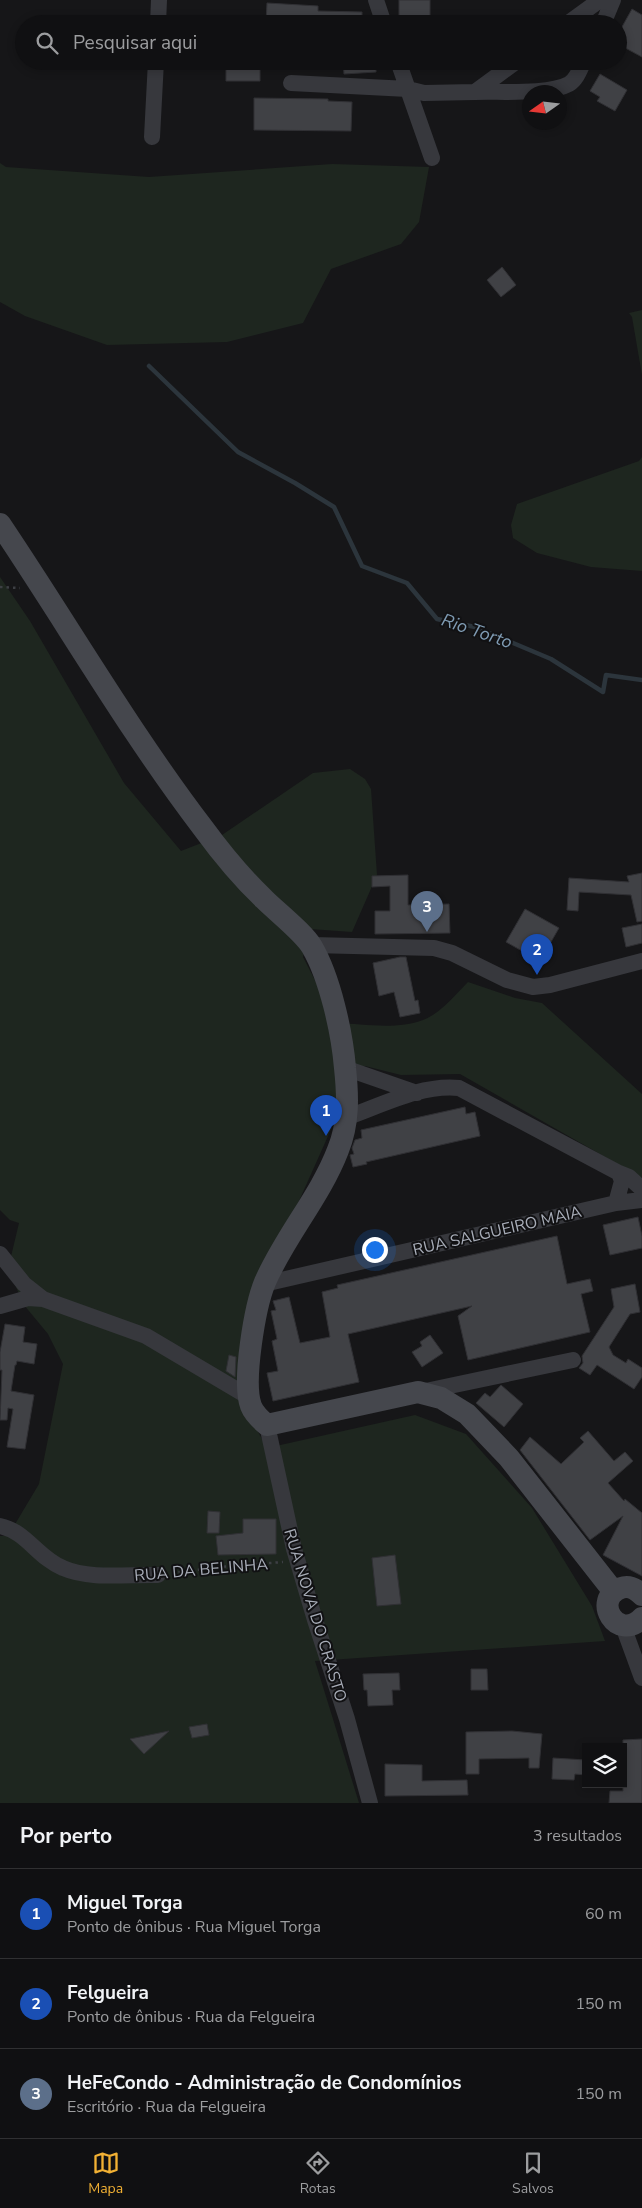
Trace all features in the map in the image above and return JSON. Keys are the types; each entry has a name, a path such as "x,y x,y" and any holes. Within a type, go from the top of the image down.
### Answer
{"street":[{"path":"158,15 159,0"},
{"path":"376,0 381,15"},
{"path":"579,15 600,0"},
{"path":"607,15 613,0"},
{"path":"152,138 156,70"},
{"path":"401,70 432,158"},
{"path":"475,92 505,70"},
{"path":"291,83 408,89 424,93 557,89 570,83 580,70"},
{"path":"0,524 161,771 202,828 240,876 312,945 324,973 334,1008 345,1068 348,1117 339,1149 325,1178 264,1284 252,1337 248,1366 248,1397 252,1408 259,1418 268,1425 573,1360"},
{"path":"312,945 393,945 434,948 452,952 507,980 533,987 550,985 642,961"},
{"path":"345,1068 417,1093"},
{"path":"348,1117 417,1093 448,1087 459,1088 629,1177 642,1190"},
{"path":"616,1203 622,1181 619,1173"},
{"name":"RUA SALGUEIRO MAIA","path":"264,1284 616,1203 642,1200"},
{"path":"0,1254 24,1284 43,1298 146,1336 248,1397"},
{"path":"0,1306 28,1298 43,1298"},
{"path":"418,1392 441,1398 467,1414 510,1458 614,1592"},
{"name":"RUA NOVA DO CRASTO","path":"268,1425 297,1560 347,1719 370,1803"},
{"name":"RUA DA BELINHA","path":"0,1526 18,1531 50,1561 76,1572 158,1575"},
{"path":"642,1595 631,1588 625,1587 614,1592 607,1602 607,1609 612,1620 636,1626 642,1678"}],"path":[{"name":"RUA DA BELINHA","path":"158,1575 297,1560"}],"shaded area":[{"path":"0,163 6,167 149,177 332,164 429,167 419,222 401,244 331,269 303,323 227,342 107,345 25,316 0,302"},
{"path":"642,310 642,375 632,317 629,313"},
{"path":"642,457 642,571 591,567 537,553 513,538 511,525 517,504 639,461"},
{"path":"0,577 30,621 124,783 181,851 222,835 313,773 350,769 365,779 371,789 377,875 352,932 310,929 303,957 337,1023 391,1026 423,1020 442,1008 468,982 515,998 542,1003 642,1094 642,1178 460,1074 401,1075 365,1066 339,1075 341,1107 244,1324 252,1421 267,1448 415,1415 466,1434 532,1508 592,1606 605,1641 315,1661 359,1803 0,1803 0,1536 8,1536 39,1484 63,1364 48,1334 24,1305 8,1269 19,1223 10,1220 0,1210"}],"building":[{"path":"399,0 430,0 430,15 399,15"},
{"path":"267,3 318,6 318,11 362,12 362,15 266,15"},
{"path":"632,9 642,15 642,57 627,49 627,18"},
{"path":"226,70 260,70 260,81 226,81"},
{"path":"344,70 376,70 376,72 344,74"},
{"path":"600,74 627,90 615,111 597,101 600,97 590,91"},
{"path":"254,98 328,99 328,101 352,102 351,131 254,130"},
{"path":"502,267 516,285 501,297 487,280"},
{"path":"642,873 642,921 637,922 631,895 579,892 578,911 567,910 569,878 629,882 627,876"},
{"path":"408,875 408,905 449,904 450,933 375,934 375,911 390,911 390,886 372,887 372,876"},
{"path":"525,909 559,928 540,961 506,942"},
{"path":"642,924 642,943 626,947 622,928"},
{"path":"406,957 415,1001 418,1000 420,1013 400,1017 394,992 379,996 373,963"},
{"path":"465,1107 466,1114 475,1112 480,1136 366,1162 367,1164 353,1167 350,1155 354,1154 352,1148 355,1140 362,1138 361,1130"},
{"path":"638,1217 642,1236 642,1248 610,1255 603,1225"},
{"path":"557,1236 567,1284 590,1279 593,1291 581,1294 590,1332 468,1360 458,1316 472,1306 348,1334 359,1382 273,1401 267,1373 278,1371 272,1341 277,1339 271,1311 276,1310 273,1301 289,1297 300,1343 330,1337 322,1292 338,1288 337,1285"},
{"path":"635,1284 640,1312 630,1314 609,1347 613,1355 626,1363 628,1359 642,1368 642,1377 634,1389 597,1365 590,1375 579,1368 583,1363 582,1356 614,1307 611,1289"},
{"path":"5,1324 25,1327 23,1342 37,1344 34,1364 17,1361 11,1391 34,1395 25,1449 7,1447 13,1409 8,1408 7,1420 0,1420 2,1370 0,1370 0,1352"},
{"path":"430,1335 443,1353 422,1367 412,1352 422,1346 420,1342"},
{"path":"229,1355 236,1357 235,1377 226,1371"},
{"path":"501,1385 523,1404 504,1427 476,1403 485,1393 490,1397"},
{"path":"588,1431 614,1461 625,1452 633,1461 608,1483 624,1501 625,1499 642,1513 642,1576 603,1555 623,1516 590,1540 520,1450 530,1437 561,1464 584,1442 580,1438"},
{"path":"208,1511 220,1512 219,1533 207,1533"},
{"path":"243,1519 276,1519 276,1554 218,1555 216,1536 243,1533"},
{"path":"395,1555 401,1604 377,1606 372,1558"},
{"path":"471,1669 487,1669 488,1690 471,1690"},
{"path":"399,1673 400,1690 392,1690 393,1705 368,1706 363,1674"},
{"path":"207,1724 209,1735 192,1738 189,1727"},
{"path":"169,1731 144,1754 130,1739"},
{"path":"512,1731 542,1734 539,1768 529,1768 529,1758 479,1759 479,1774 466,1774 466,1732"},
{"path":"642,1739 642,1803 609,1803 610,1791 623,1791 623,1788 627,1788 627,1743 623,1743 623,1740"},
{"path":"553,1758 582,1760 582,1775 575,1774 574,1780 552,1779"},
{"path":"385,1764 422,1765 422,1781 467,1780 468,1795 385,1796"}],"waterway":[{"name":"Rio Torto","path":"149,366 238,452 334,507 362,566 407,583 437,619 475,627 551,659 603,692 606,675 642,680"}],"place":[{"name":"HeFeCondo - Administração de Condomínios","path":"427,932"},
{"name":"Felgueira","path":"537,975"},
{"name":"Miguel Torga","path":"326,1136"}]}
